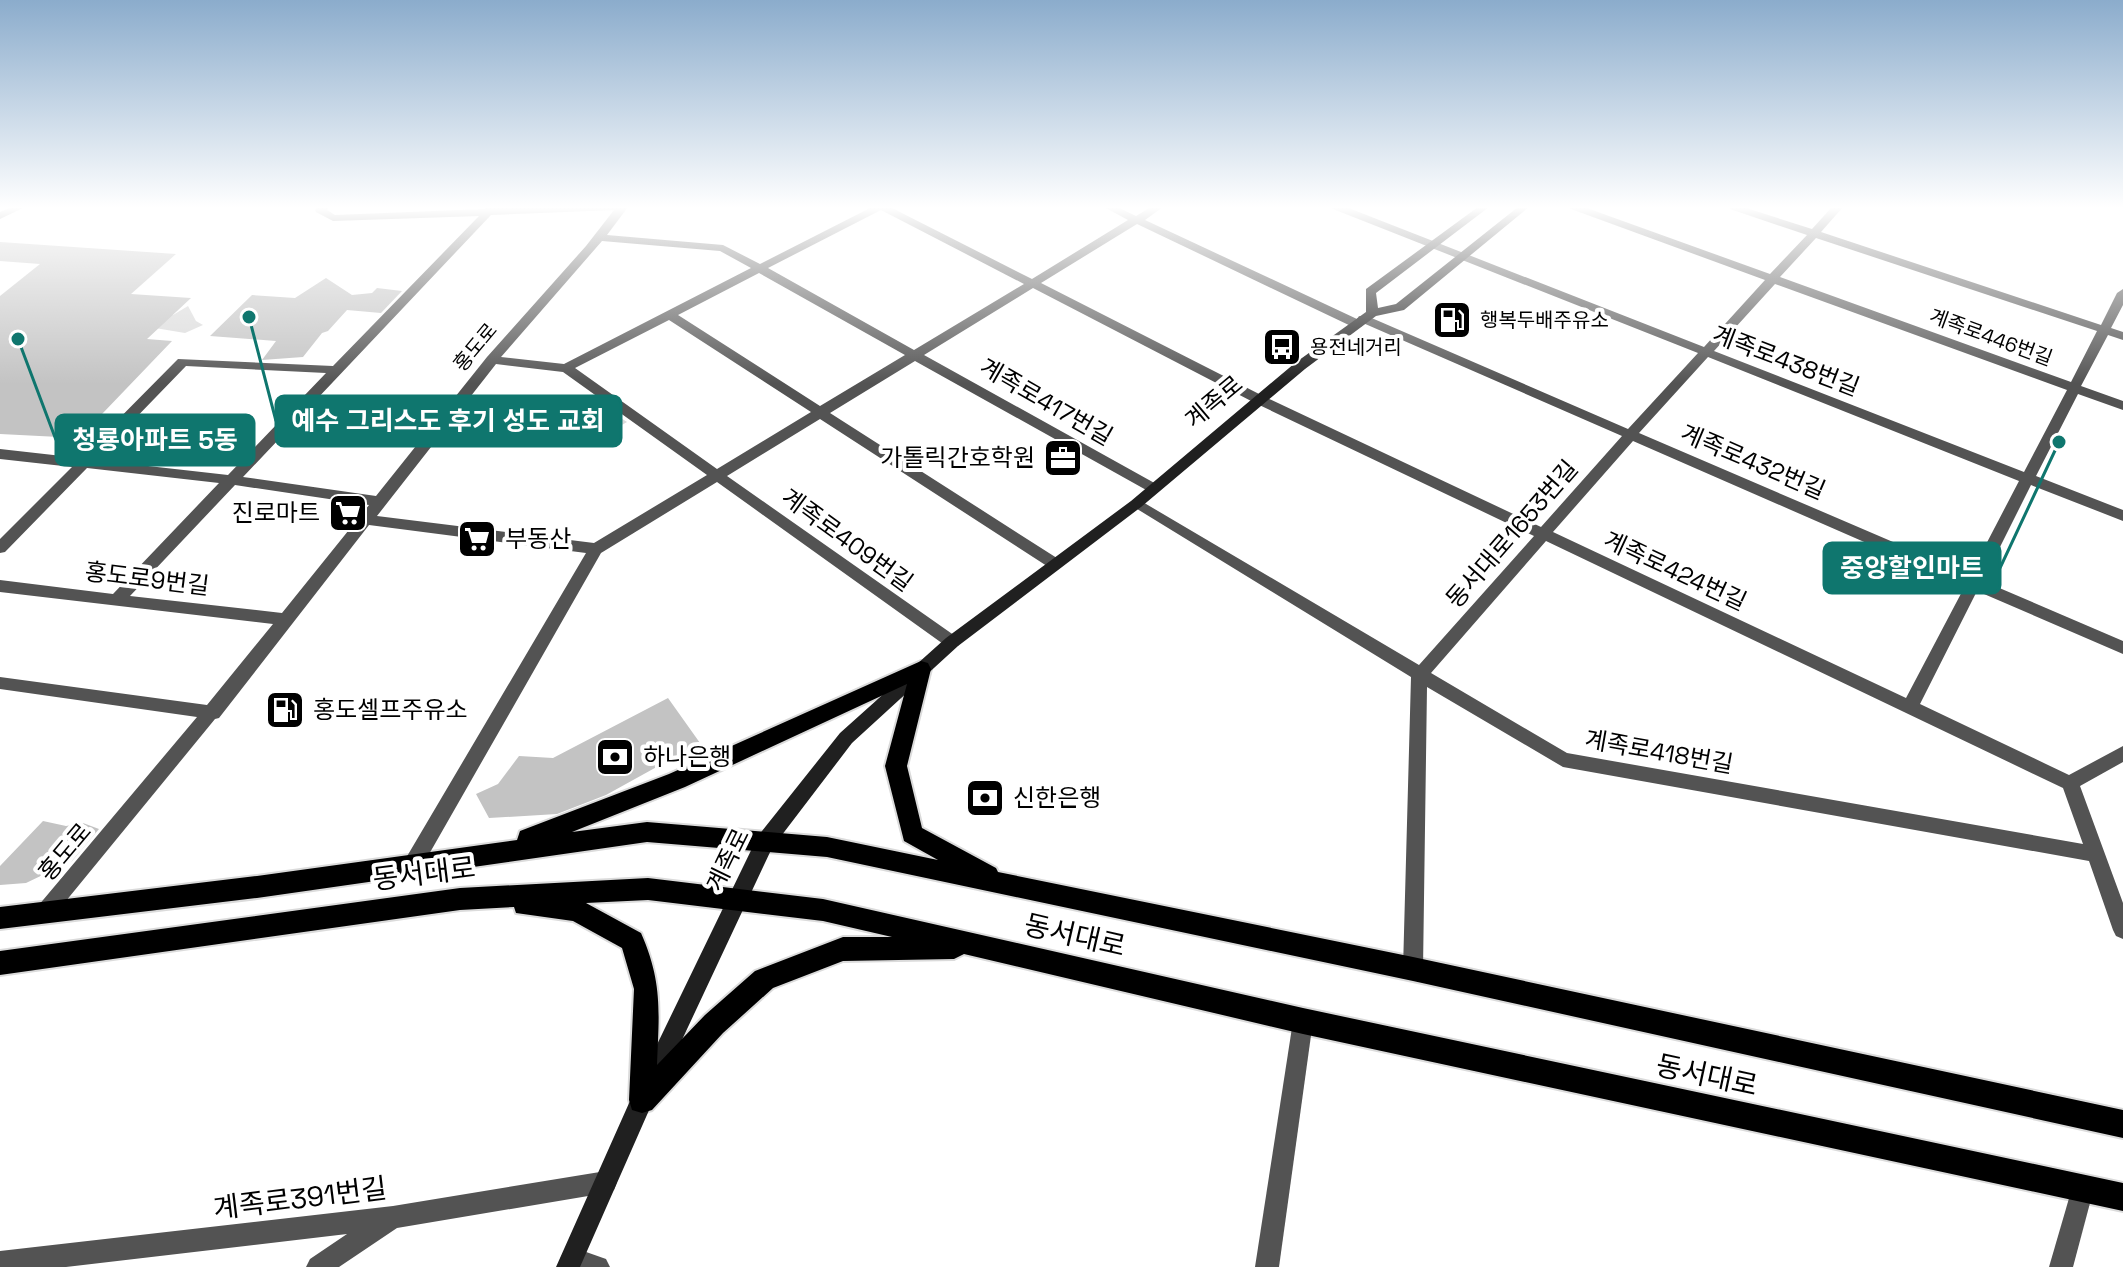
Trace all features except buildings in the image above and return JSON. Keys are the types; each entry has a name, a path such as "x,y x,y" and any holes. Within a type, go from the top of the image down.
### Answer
{"main road":[{"name":"계족로","path":"1364,319 1370,292 1404,266"},
{"name":"계족로","path":"570,1263 642,1100 765,842 846,738 952,642 1136,504 1260,400 1364,319 1400,307 1450,266"},
{"path":"479,855 597,816 704,771 921,669"},
{"path":"921,669 896,766 912,834 1011,887"},
{"name":"동서대로","path":"0,918 647,832 827,847 1413,969 2123,1124"},
{"name":"동서대로","path":"5,967 460,899 648,889 823,910 1303,1021 2123,1197"},
{"path":"460,899 576,910 632,941 647,989 642,1100"},
{"path":"642,1100 714,1024 764,979 843,949 985,947"}],"street":[{"path":"116,600 435,266"},
{"name":"홍도로","path":"45,912 289,620 492,360 576,266"},
{"name":"계족로417번길","path":"757,266 917,353 1153,488"},
{"path":"566,368 764,266"},
{"name":"계족로424번길","path":"1002,266 1260,400 2070,783"},
{"path":"717,474 1060,266"},
{"name":"계족로432번길","path":"1245,266 2123,648"},
{"name":"계족로438번길","path":"1488,266 2123,516"},
{"name":"계족로446번길","path":"1738,266 2123,406"},
{"name":"동서대로1653번길","path":"1419,676 1632,433 1785,266"},
{"path":"1911,266 2123,336"},
{"path":"1910,707 2123,293"},
{"path":"669,315 1055,564"},
{"name":"계족로409번길","path":"492,360 566,368 952,642"},
{"path":"0,548 183,362 334,370"},
{"path":"0,454 232,480 381,502"},
{"name":"동서대로","path":"413,864 596,549 717,474"},
{"name":"계족로418번길","path":"1136,504 1563,760 2094,854"},
{"path":"366,520 596,549"},
{"name":"홍도로9번길","path":"0,586 289,620"},
{"path":"1413,969 1419,676"},
{"path":"0,683 213,713"},
{"path":"2123,753 2070,783 2123,930"},
{"path":"1267,1267 1303,1021"},
{"name":"계족로391번길","path":"0,1263 393,1217 606,1182"},
{"path":"2061,1267 2083,1188"},
{"path":"318,1267 393,1217"},
{"path":"570,1263 598,1267"}],"shaded area":[{"path":"188,306 196,321 203,325 185,333 149,327 161,315 173,315"},
{"path":"590,398 627,422 596,440 559,416"}],"place":[{"name":"예수 그리스도 후기 성도 교회","path":"249,317"},
{"name":"행복두배주유소","path":"1452,320"},
{"name":"청룡아파트 5동","path":"18,339"},
{"name":"용전네거리","path":"1282,347"},
{"name":"중앙할인마트","path":"2059,442"},
{"name":"가톨릭간호학원","path":"1063,458"},
{"name":"진로마트","path":"348,513"},
{"name":"부동산","path":"477,539"},
{"name":"홍도셀프주유소","path":"285,710"},
{"name":"하나은행","path":"615,757"},
{"name":"신한은행","path":"985,798"}]}
